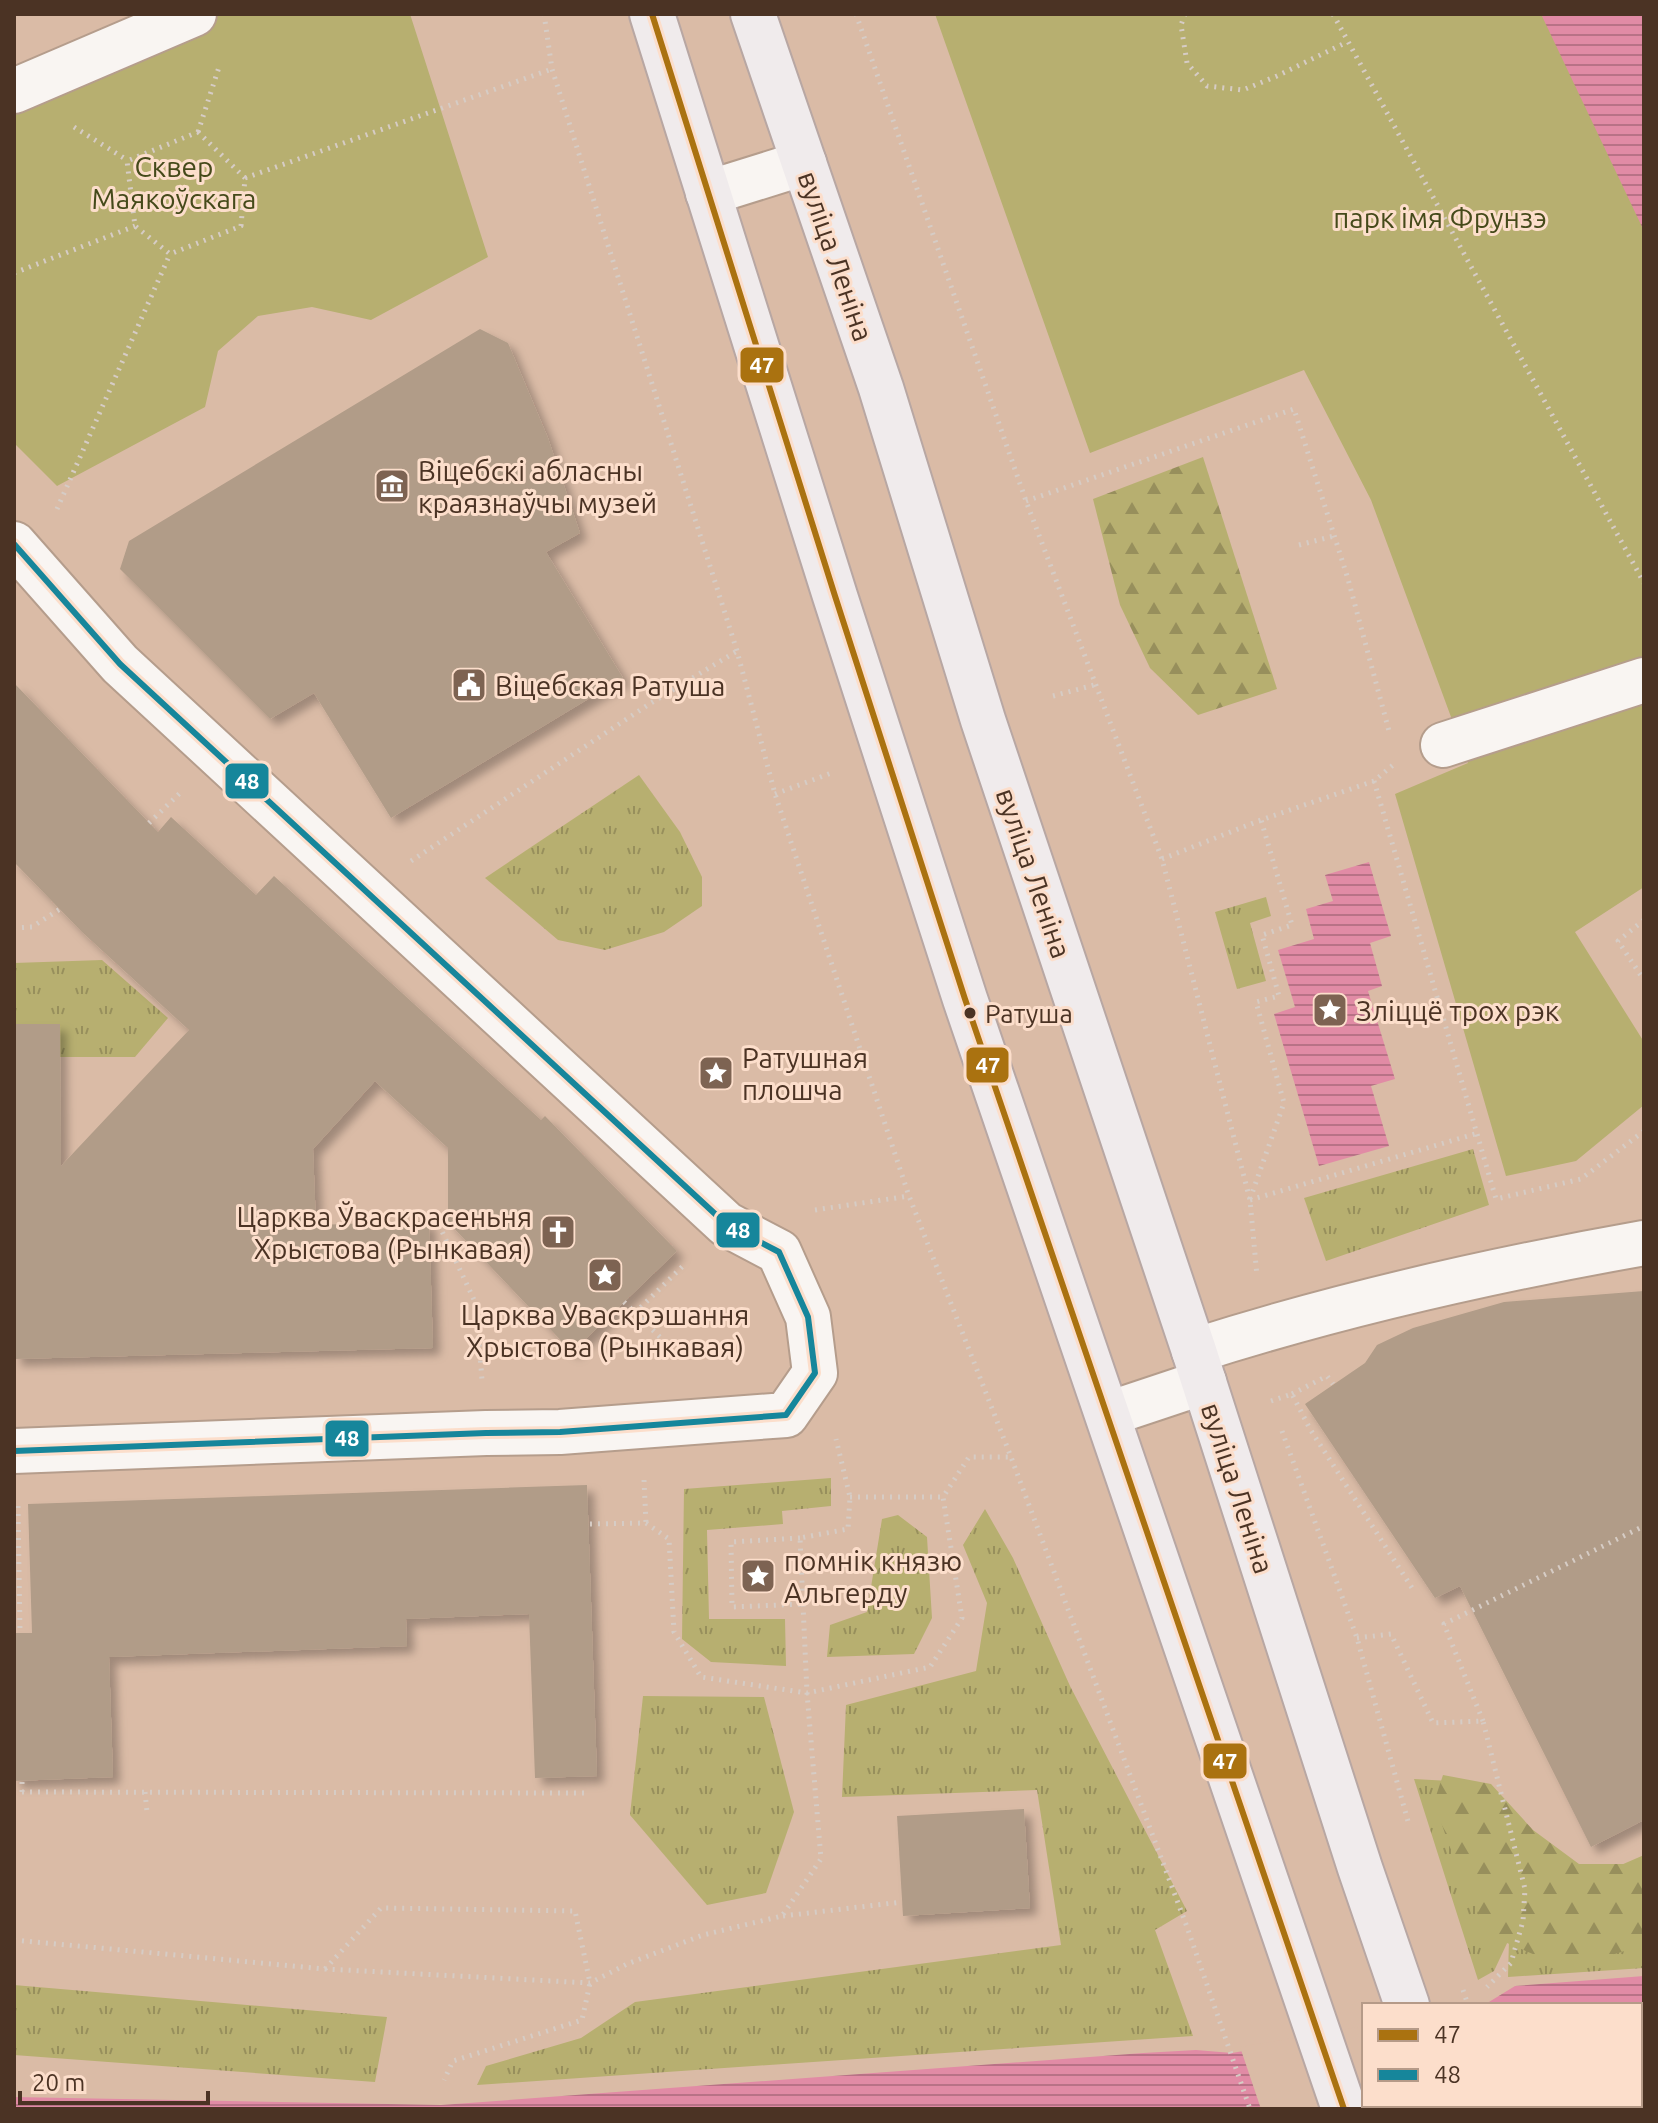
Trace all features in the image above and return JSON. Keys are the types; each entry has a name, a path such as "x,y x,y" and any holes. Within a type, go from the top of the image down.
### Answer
{"main road":[{"path":"652,14 965,999 1344,2109"},
{"name":"вуліца Леніна","path":"753,14 881,388 983,720 1199,1366 1406,2003"}],"street":[{"path":"14,91 194,14"},
{"path":"708,193 804,163"},
{"path":"16,1450 560,1432 786,1415 815,1373 808,1317 779,1252 726,1224 120,664 25,556"},
{"path":"1443,745 1644,680"},
{"path":"1108,1414 1262,1329 1522,1265 1644,1243"}],"path":[{"path":"544,14 552,69 737,651 775,794 909,1196 1011,1457 1187,1927 1250,2109"},
{"path":"856,14 1026,501 1162,859 1250,1200 1262,1329 1271,1401 1277,1416"},
{"path":"1185,14 1181,25 1187,63 1207,86 1243,90 1347,42"},
{"path":"1333,14 1644,583"},
{"path":"170,254 135,226 127,161 198,132 222,58"},
{"path":"245,178 552,69"},
{"path":"198,132 245,178"},
{"path":"25,556 63,494 170,254 241,226 245,178"},
{"path":"14,273 135,226"},
{"path":"1026,501 1294,409 1398,761"},
{"path":"1299,545 1334,536"},
{"path":"365,890 651,703 737,651"},
{"path":"1053,696 1098,684"},
{"path":"1162,859 1261,820 1374,781 1398,761 1443,745"},
{"path":"775,794 836,771"},
{"path":"1374,781 1496,1199 1581,1179 1644,1131"},
{"path":"1250,1200 1284,1103 1256,1002 1279,996 1262,935 1292,925 1261,820"},
{"path":"14,928 32,927 60,909"},
{"path":"1644,920 1618,941 1644,980"},
{"path":"1250,1200 1478,1133"},
{"path":"635,1313 726,1224"},
{"path":"439,1225 476,1304 486,1433"},
{"path":"624,1302 667,1344"},
{"path":"803,1604 732,1607 731,1542 800,1538 848,1529 850,1497 843,1461 815,1373"},
{"path":"1271,1401 1327,1376 1333,1384"},
{"path":"1292,1394 1310,1429 1414,1591"},
{"path":"1282,1430 1357,1638 1411,1834"},
{"path":"16,1450 20,1633"},
{"path":"590,1524 646,1523 669,1539 674,1632 701,1677 807,1693 930,1667 962,1618 943,1497 969,1457 1011,1457"},
{"path":"644,1467 646,1523"},
{"path":"850,1497 943,1497"},
{"path":"1487,1987 1511,1963 1523,1921 1525,1889 1483,1721 1444,1624 1644,1526"},
{"path":"782,1916 821,1859 807,1693 800,1538"},
{"path":"1357,1638 1391,1634 1433,1723 1483,1721"},
{"path":"22,1781 22,1792"},
{"path":"14,1792 584,1793"},
{"path":"145,1792 147,1812"},
{"path":"14,1940 325,1969 590,1983 627,1964 703,1935 782,1916 902,1902"},
{"path":"325,1969 381,1908 575,1911 590,1983 582,2020 453,2061 444,2080"}],"green space":[{"name":"Сквер Маякоўскага","path":"169,14 410,14 488,257 371,320 312,307 258,316 218,351 205,407 57,486 14,443 14,77"},
{"name":"парк імя Фрунзэ","path":"935,14 1644,14 1644,887 1575,932 1644,1042 1644,1105 1576,1161 1506,1176 1395,794 1468,763 1371,500 1304,370 1090,453"},
{"path":"1203,457 1277,689 1198,715 1150,668 1120,605 1093,499"},
{"path":"639,775 680,832 702,877 702,906 664,932 605,950 558,940 485,878"},
{"path":"1266,897 1271,916 1250,923 1266,981 1237,989 1215,912"},
{"path":"102,960 168,1018 135,1057 14,1057 14,963"},
{"path":"1473,1149 1489,1205 1326,1261 1304,1198"},
{"path":"831,1478 831,1506 782,1511 783,1524 707,1530 709,1619 785,1619 786,1666 711,1662 682,1639 684,1489"},
{"path":"985,1509 1013,1558 1070,1686 1187,1911 1155,1930 1193,2036 477,2085 486,2066 581,2038 635,2002 1061,1945 1037,1790 842,1797 846,1705 976,1671 987,1603 963,1545"},
{"path":"898,1515 927,1537 932,1618 914,1654 827,1657 830,1625 867,1612 882,1519"},
{"path":"643,1696 764,1697 794,1812 766,1893 707,1905 630,1815"},
{"path":"1443,1775 1491,1784 1533,1830 1579,1864 1644,1864 1644,1945 1589,1962 1547,1960 1488,1935 1434,1802"},
{"path":"1414,1779 1468,1782 1575,1885 1644,1855 1644,1968 1508,1977 1509,1939 1494,1971 1478,1980"},
{"path":"14,1985 387,2017 375,2082 14,2055"}],"shaded area":[{"path":"1541,14 1644,14 1644,231"},
{"path":"1369,862 1391,936 1370,943 1382,986 1368,991 1395,1079 1371,1086 1389,1146 1319,1166 1274,1014 1295,1007 1278,950 1314,939 1306,909 1333,901 1325,875"},
{"path":"1644,1976 1644,2097 1642,2003 1487,2003 1515,1986"},
{"path":"1362,2030 1362,2107 1489,2109 14,2109 14,2097 441,2105 1143,2053 1196,2050 1232,2053"}],"pier":[{"path":"1362,2026 1362,2107 1502,2107 1261,2109 1240,2047"}],"building":[{"name":"Віцебскі абласны краязнаўчы музей","path":"480,329 508,343 548,438 580,533 546,552 623,678 391,818 314,693 270,719 120,569 129,541"},
{"path":"14,683 158,832 171,817 256,895 274,876 541,1120 545,1116 677,1251 572,1352 448,1222 448,1148 375,1081 313,1149 316,1225 429,1221 433,1348 14,1359 14,1024 60,1024 61,1166 189,1030 82,932 14,862"},
{"path":"1644,1291 1644,1820 1591,1847 1460,1586 1435,1598 1305,1404 1365,1363 1377,1345 1413,1328 1504,1302"},
{"path":"587,1485 597,1776 535,1778 529,1614 406,1619 407,1646 109,1657 113,1777 14,1781 14,1633 32,1633 28,1504"},
{"path":"1024,1809 1030,1908 903,1916 897,1816"}],"transit line":[{"name":"47","path":"652,14 965,999 1344,2109"},
{"name":"48","path":"14,544 120,664 726,1224 779,1252 808,1317 815,1373 786,1415 560,1432 14,1451"}],"place":[{"name":"Віцебскі абласны краязнаўчы музей","path":"392,486"},
{"name":"Віцебская Ратуша","path":"469,685"},
{"name":"Зліццё трох рэк","path":"1330,1010"},
{"name":"Ратуша","path":"970,1013"},
{"name":"Ратушная плошча","path":"716,1073"},
{"name":"Царква Ўваскрасеньня Хрыстова (Рынкавая)","path":"558,1232"},
{"name":"Царква Уваскрэшання Хрыстова (Рынкавая)","path":"605,1275"},
{"name":"помнік князю Альгерду","path":"758,1576"}]}
